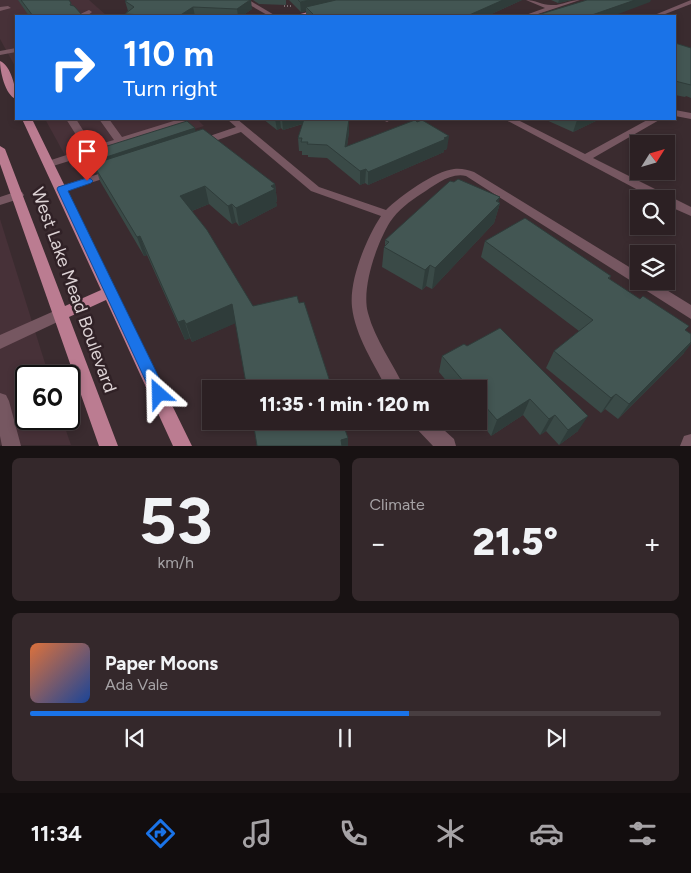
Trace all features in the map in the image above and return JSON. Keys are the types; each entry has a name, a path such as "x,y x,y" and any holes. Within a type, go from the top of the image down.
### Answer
{"main road":[{"path":"300,15 334,7"},
{"path":"0,63 14,84 0,87"},
{"name":"West Lake Mead Boulevard","path":"29,120 184,446"},
{"name":"West Lake Mead Boulevard","path":"0,149 109,446"},
{"path":"61,314 111,292"}],"street":[{"path":"244,0 265,5 279,15"},
{"path":"529,0 552,8"},
{"path":"529,15 577,0"},
{"path":"658,15 691,2"},
{"path":"256,4 271,15"},
{"path":"680,7 691,10"},
{"path":"0,9 8,8"},
{"path":"81,15 89,12"},
{"path":"0,53 15,50"},
{"path":"676,113 691,116"},
{"path":"72,120 91,151"},
{"path":"105,120 120,142"},
{"path":"50,164 186,120"},
{"path":"233,120 315,189 389,215"},
{"path":"511,120 647,190"},
{"path":"585,158 654,120"},
{"path":"188,147 243,128"},
{"path":"62,189 124,168"},
{"path":"391,380 369,336 359,305 364,266 389,215 407,197 449,173 459,170 470,174 630,275"},
{"path":"0,201 18,195"},
{"path":"675,204 691,212"},
{"path":"654,290 691,313"},
{"path":"0,342 61,314"},
{"path":"0,401 12,446"},
{"path":"430,430 447,446"}],"shaded area":[{"path":"0,0 89,0 106,15 15,15 15,66 0,39"},
{"path":"46,120 198,120 204,126 72,168"},
{"path":"0,219 46,365 15,365 15,430 66,430 71,445 0,445"}],"building":[{"path":"21,0 69,0 70,5 74,6 82,15 32,15"},
{"path":"250,0 237,9 193,7 181,15 125,14 134,7 125,1"},
{"path":"336,0 503,0 469,15 314,15 306,7"},
{"path":"587,0 635,0 592,15 537,15"},
{"path":"676,43 691,48 691,85 676,81"},
{"path":"304,120 349,120 345,147 415,120 417,122 422,120 449,136 444,138 446,139 368,172 366,169 360,171 327,145 307,144 308,142 301,142 302,138 298,138"},
{"path":"187,121 195,128 91,162 85,153"},
{"path":"203,129 275,184 271,186 275,189 236,208 232,204 228,206 205,186 180,196 207,230 253,306 297,296 299,303 304,302 329,380 245,380 232,304 186,324 184,320 178,322 140,236 137,237 93,164"},
{"path":"458,179 500,197 496,201 500,203 435,268 430,265 425,270 384,247 389,242 385,240 450,181 454,182"},
{"path":"525,218 611,276 608,278 640,299 643,296 689,326 685,330 691,334 691,342 629,404 616,394 611,398 554,351 593,320 485,241"},
{"path":"500,328 588,416 568,430 555,415 549,419 530,399 497,420 487,408 487,380 462,380 442,356 464,344 467,346"},
{"path":"254,430 345,430 348,438 341,440 342,446 257,446"}],"route":[{"path":"87,181 62,189 159,394"}]}
